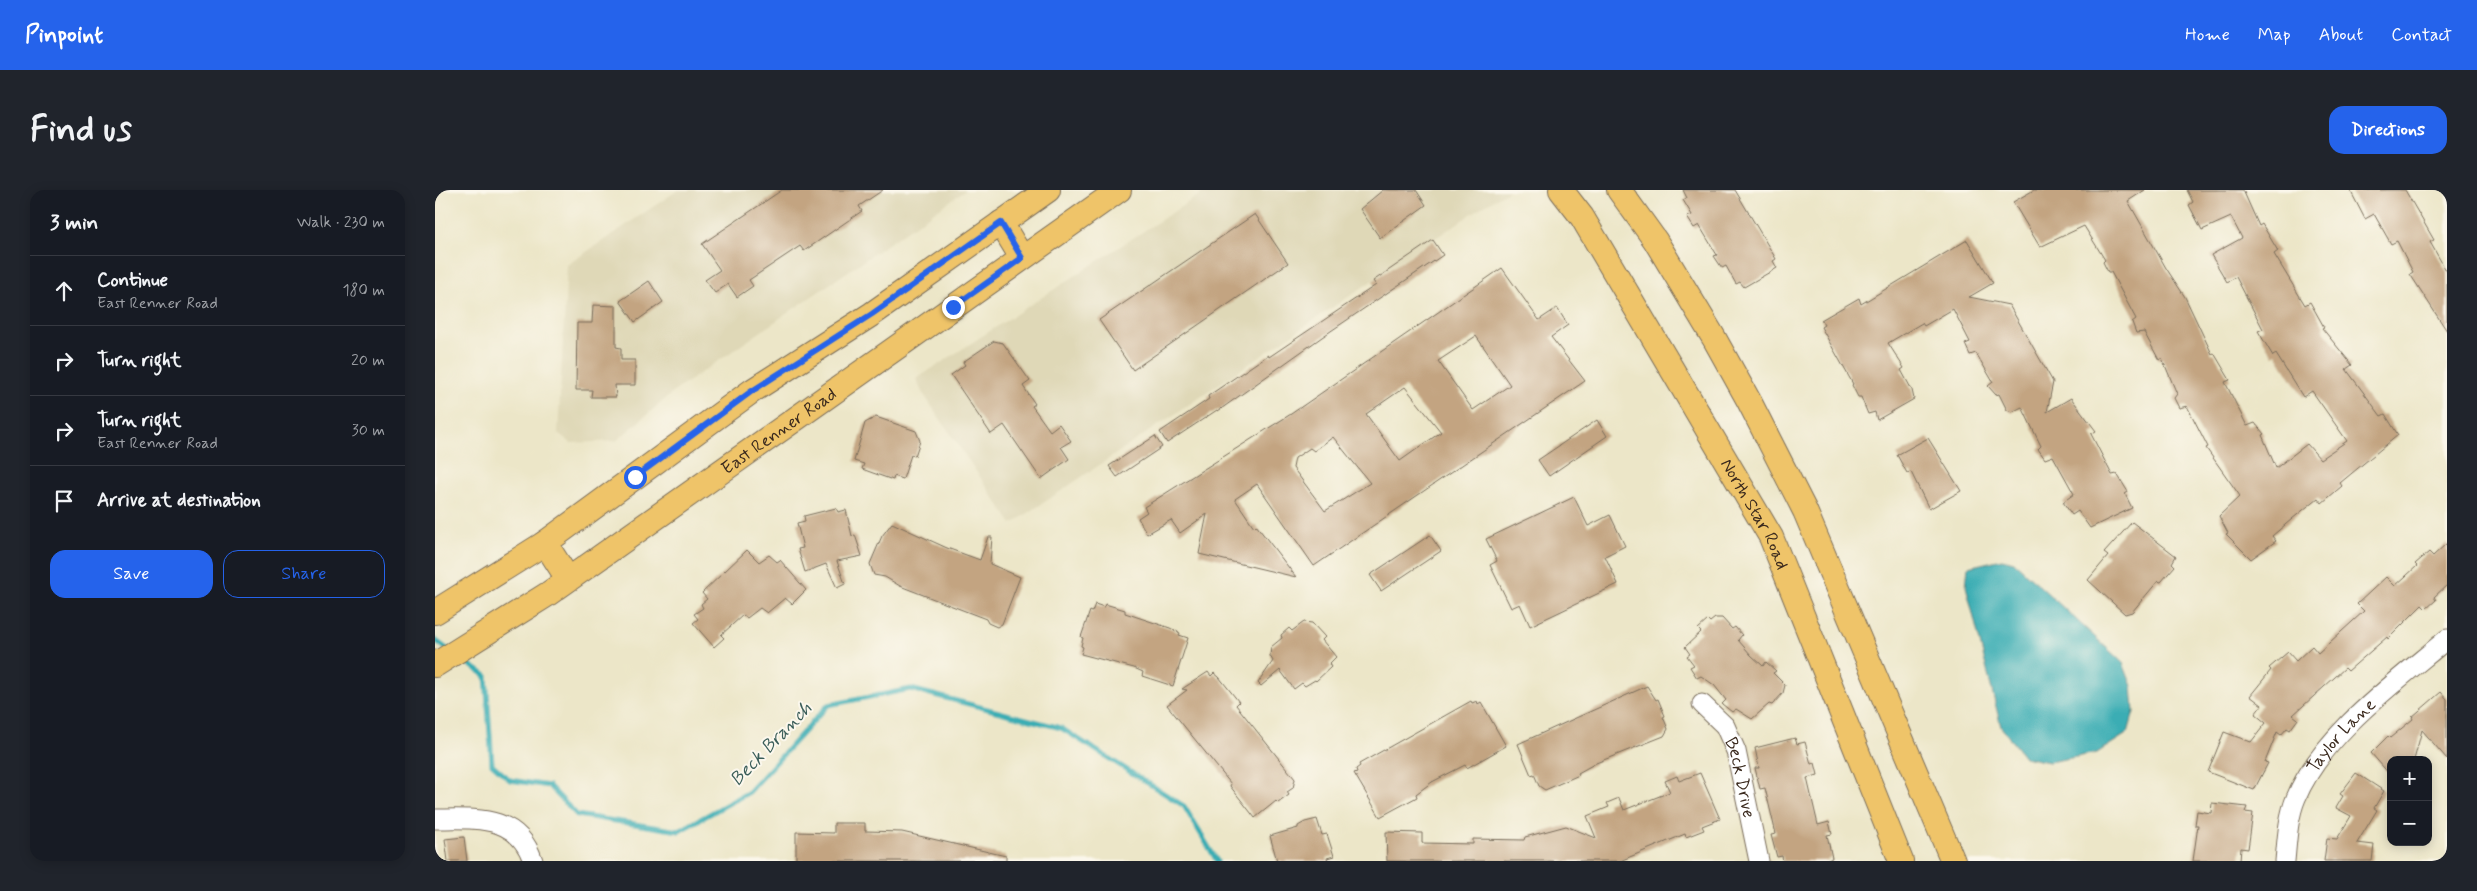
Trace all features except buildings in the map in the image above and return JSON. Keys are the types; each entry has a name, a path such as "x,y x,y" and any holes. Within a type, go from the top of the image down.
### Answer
{"main road":[{"path":"442,606 545,543 752,391 872,314 1048,190"},
{"name":"East Renner Road","path":"435,666 568,579 1119,190"},
{"name":"North Star Road","path":"1561,190 1582,217 1771,537 1901,861"},
{"path":"1619,190 1655,240 1714,338 1749,401 1805,511 1953,861"},
{"path":"1001,223 1022,258"},
{"path":"545,543 568,579"}],"street":[{"name":"Taylor Lane","path":"2285,861 2287,833 2295,799 2309,773 2324,752 2344,730 2397,681 2447,639"},
{"name":"Beck Drive","path":"1702,704 1725,726 1736,751 1759,861"},
{"path":"435,818 493,821 517,833 531,856"}],"shaded area":[{"path":"678,190 966,190 676,390 616,441 571,443 558,433 567,265"},
{"path":"1207,190 1510,190 1483,206 1012,524 922,392 916,379"}],"water":[{"path":"2002,559 2014,562 2123,663 2132,686 2134,712 2128,733 2097,753 2049,762 2024,757 2001,727 1966,586 1968,567"}],"waterway":[{"name":"Beck Branch","path":"435,640 447,649"},
{"name":"Beck Branch","path":"460,658 486,676 492,764 510,780 549,786 577,815 679,831 749,792 828,705 911,689 1061,728 1184,806 1217,861"}],"route":[{"path":"635,477 752,391 872,314 1001,223 1022,258 953,307"}]}
